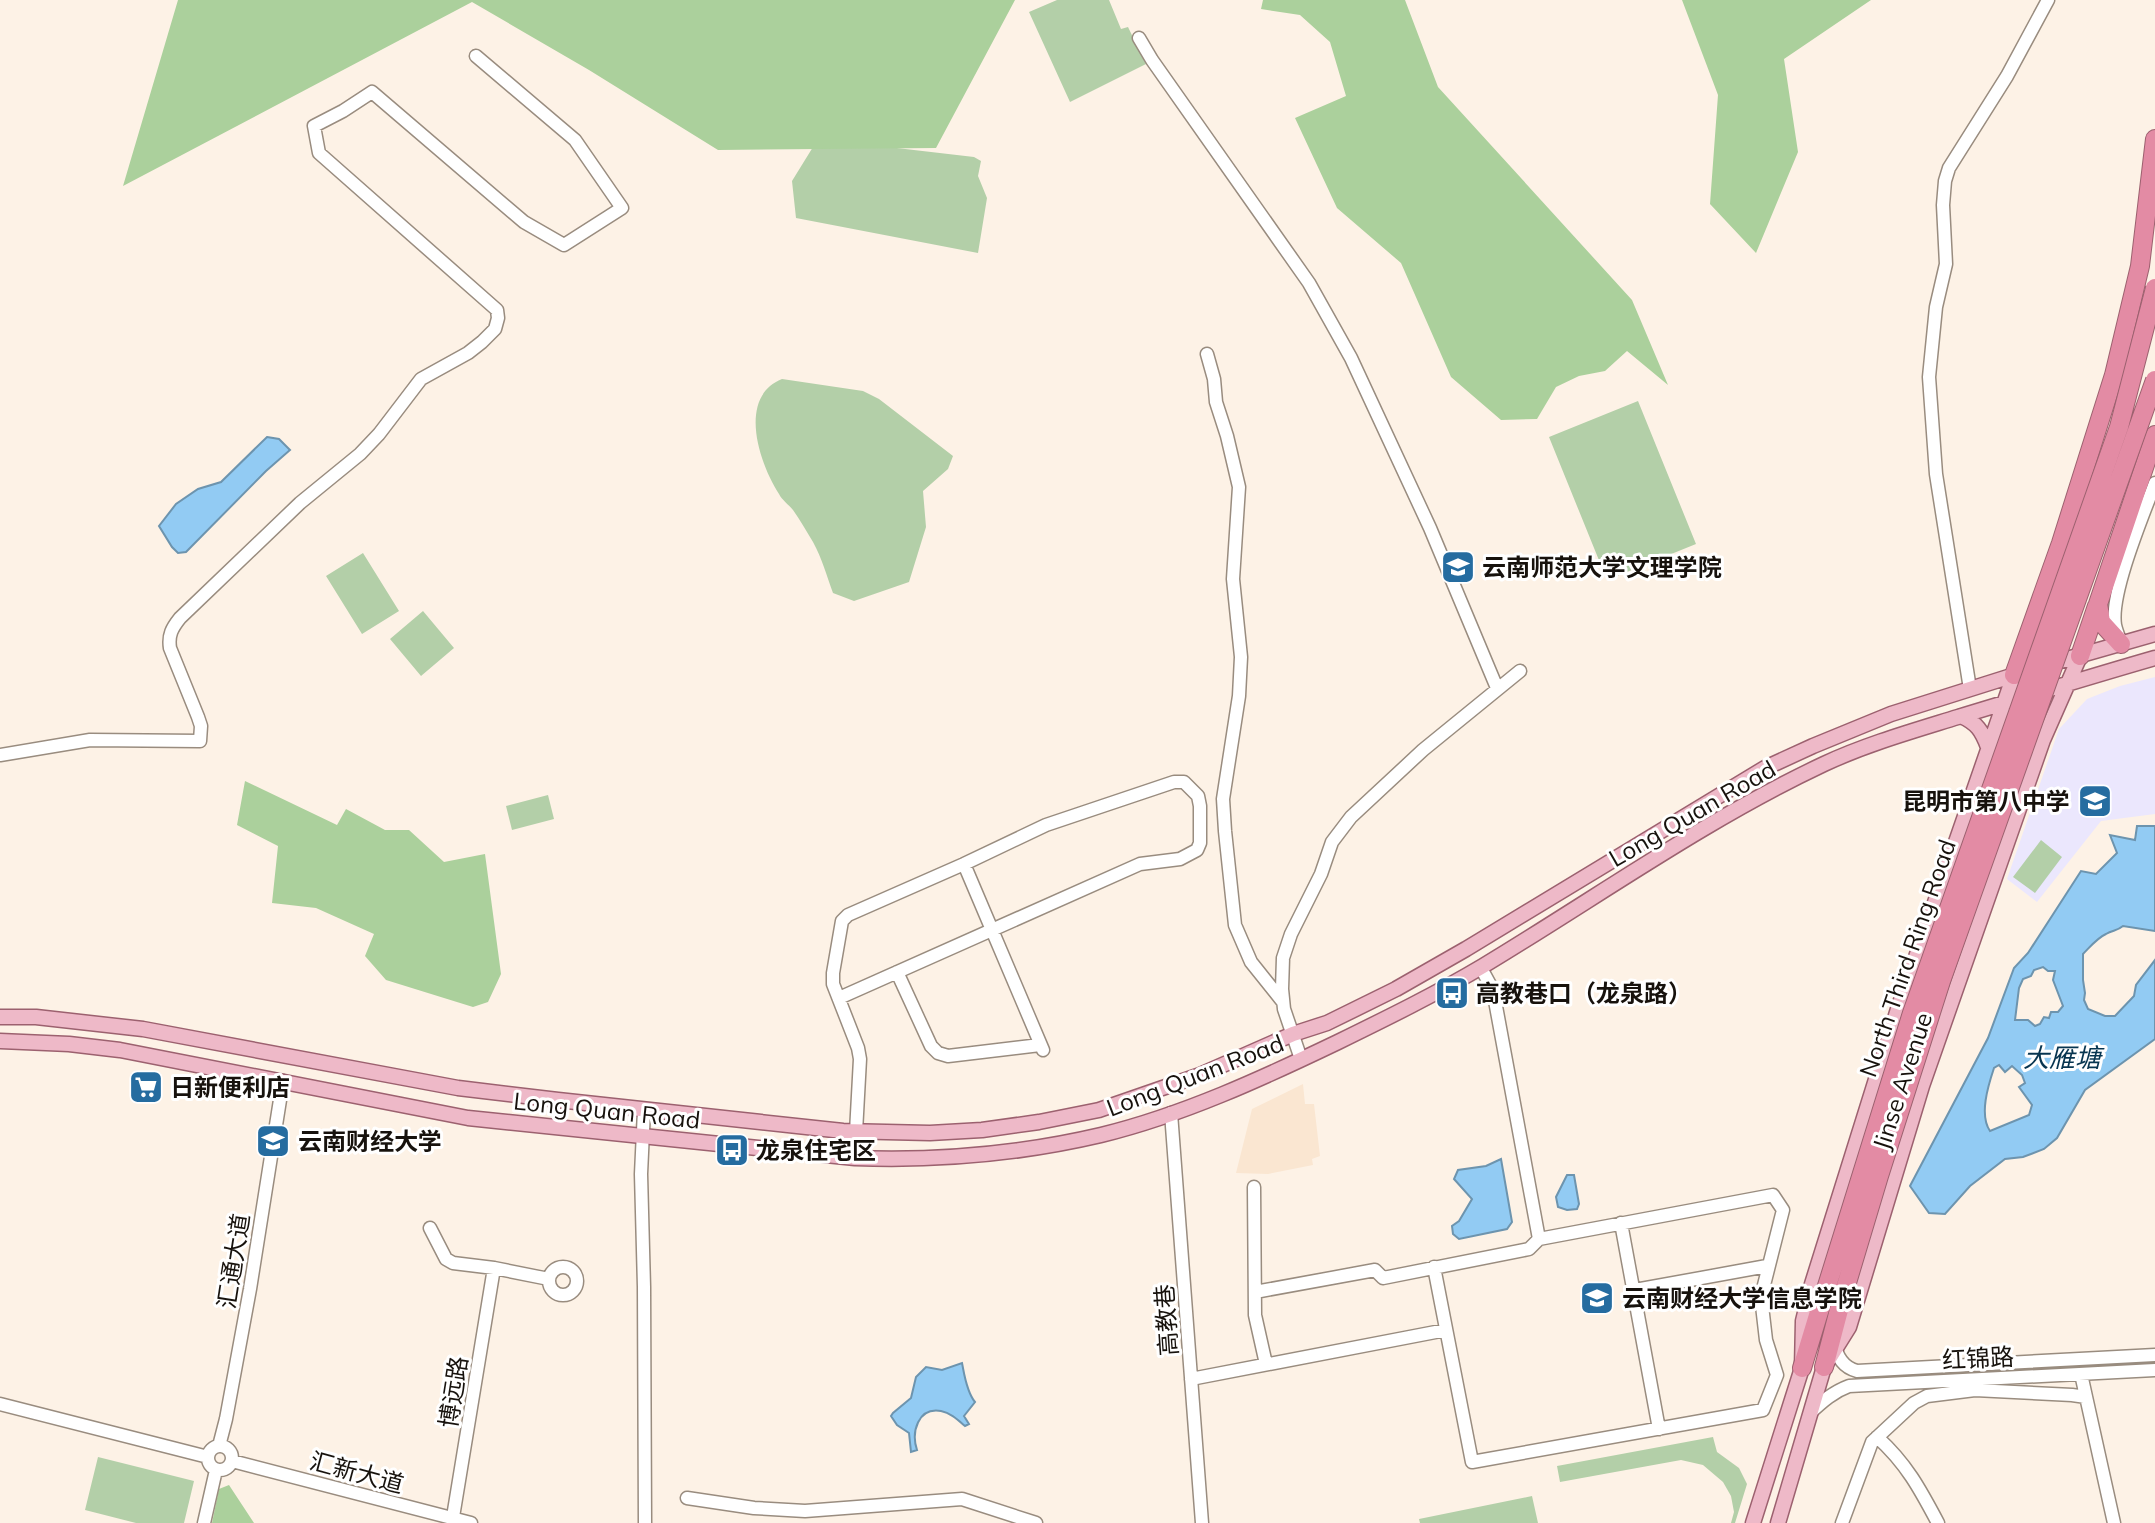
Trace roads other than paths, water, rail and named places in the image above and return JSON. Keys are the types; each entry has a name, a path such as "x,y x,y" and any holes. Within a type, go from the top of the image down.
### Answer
{"highway":[{"path":"2014,675 2061,543 2115,375 2140,266 2155,139"},
{"name":"North Third Ring Road","path":"1802,1368 1912,1013 2119,427 2155,288"},
{"name":"North Third Ring Road","path":"1824,1367 1891,1137 1941,981 2155,380"},
{"path":"2080,656 2155,435"},
{"path":"2098,604 2101,622 2121,644"}],"main road":[{"name":"Long Quan Road","path":"0,1017 36,1017 143,1029 458,1088 856,1132 930,1133 982,1130 1039,1122 1099,1110 1200,1075 1293,1034 1326,1023 1396,989 1765,768 1824,741 1891,714 2155,634"},
{"name":"Jinse Avenue","path":"1778,1523 1824,1367 1849,1328 1922,1086 2043,740 2080,656"},
{"name":"Long Quan Road","path":"0,1041 120,1049 468,1118 642,1138 855,1158 962,1157 1036,1148 1103,1134 1171,1114 1301,1059 1409,1008 1481,968 1727,815 1826,763 1898,736 2004,702 2155,658"},
{"name":"Jinse Avenue","path":"1753,1523 1802,1368 1803,1321 1812,1284 1894,1020 2014,675"},
{"path":"1961,716 1974,722 1988,747"},
{"path":"1973,795 1986,787 2001,787 2013,796 2018,811"}],"street":[{"path":"1970,689 1936,474 1930,400 1929,377 1936,307 1946,264 1943,205 1945,181 1949,168 2007,76 2048,0"},
{"path":"1139,38 1309,283 1351,358 1430,528 1497,688"},
{"path":"0,755 90,740 200,741 201,726 170,648 172,629 180,618 300,503 360,454 379,434 421,379 468,353 495,329 498,310 319,153 314,126 372,92 524,222 564,245 622,208 575,140 475,56"},
{"path":"1207,354 1214,379 1216,402 1239,487 1233,579 1241,657 1239,696 1223,799 1235,925 1251,962 1283,1002"},
{"path":"2121,644 2115,624 2119,592 2155,483"},
{"path":"1301,1059 1283,1002 1283,958 1291,934 1321,874 1332,842 1351,817 1423,750 1520,671"},
{"path":"839,998 1140,864 1188,856 1197,850 1200,843 1198,796 1184,782 1174,782 1046,825 855,912 842,922 833,973 834,984 860,1059 856,1132"},
{"path":"897,972 928,1042 938,1054 948,1056 1042,1047 964,864"},
{"path":"1481,968 1493,990 1539,1239"},
{"name":"汇通大道","path":"219,1446 250,1289 283,1081"},
{"path":"644,1110 641,1174 645,1523"},
{"name":"高教巷","path":"1171,1114 1202,1523"},
{"path":"1254,1187 1255,1315 1266,1364"},
{"path":"1255,1292 1375,1270 1383,1278 1434,1267 1530,1250 1539,1239 1773,1195 1783,1210 1761,1297 1766,1340 1777,1375 1763,1410 1472,1462 1434,1267"},
{"path":"1622,1223 1659,1429"},
{"path":"430,1228 446,1259 453,1263 549,1279"},
{"path":"1635,1290 1767,1266"},
{"name":"博远路","path":"452,1521 494,1268"},
{"path":"1191,1379 1446,1330"},
{"path":"1833,1331 1836,1350"},
{"name":"红锦路","path":"1836,1350 1842,1363 1857,1371 2155,1355"},
{"name":"红锦路","path":"1811,1412 1838,1390 1849,1387 2155,1370"},
{"path":"2081,1374 2114,1523"},
{"path":"1842,1523 1872,1442 1914,1403 1927,1396 1975,1390 2086,1397"},
{"path":"0,1404 208,1457"},
{"path":"1877,1437 1896,1454 1938,1523"},
{"path":"219,1446 227,1449 232,1456 232,1461 224,1470 216,1470 209,1465 211,1449 219,1446"},
{"name":"汇新大道","path":"232,1461 452,1521 471,1523"},
{"path":"204,1523 216,1470"},
{"path":"687,1499 805,1511 962,1499 1037,1523"},
{"path":"1196,1523 1202,1523"}],"water":[{"path":"267,437 279,439 290,450 186,552 178,553 159,526 176,504 198,489 221,482"},
{"name":"大雁塘","path":"2137,826 2155,826 2155,931 2123,926 2094,943 2083,954 2084,1000 2088,1009 2105,1016 2115,1016 2134,996 2136,985 2155,960 2155,1039 2085,1090 2057,1138 2044,1149 2023,1157 2005,1159 1970,1186 1945,1214 1929,1213 1910,1186 1988,1038 2014,968 2028,953 2081,871 2096,874 2117,853 2110,835 2135,840","holes":["2043,967 2048,971 2055,971 2053,980 2063,1006 2035,1026 2028,1020 2015,1020 2019,988 2023,979","1999,1065 2005,1072 2012,1066 2022,1075 2025,1083 2019,1087 2032,1105 2029,1115 1990,1131 1985,1117 1986,1100 1994,1068"]},
{"path":"1501,1159 1512,1222 1507,1229 1459,1239 1453,1234 1452,1226 1459,1221 1472,1199 1454,1179 1458,1170 1486,1166"},
{"path":"1567,1175 1574,1175 1579,1204 1577,1209 1558,1207 1556,1197"},
{"path":"962,1363 967,1387 975,1402 964,1416 969,1424 965,1426 941,1411 927,1413 918,1422 915,1436 917,1450 911,1452 909,1433 897,1425 891,1416 911,1398 916,1377 926,1367 942,1370"}],"place":[{"name":"云南师范大学文理学院","path":"1458,567"},
{"name":"昆明市第八中学","path":"2095,801"},
{"name":"高教巷口（龙泉路）","path":"1452,993"},
{"name":"日新便利店","path":"146,1087"},
{"name":"云南财经大学","path":"273,1141"},
{"name":"龙泉住宅区","path":"732,1150"},
{"name":"云南财经大学信息学院","path":"1597,1298"}]}
